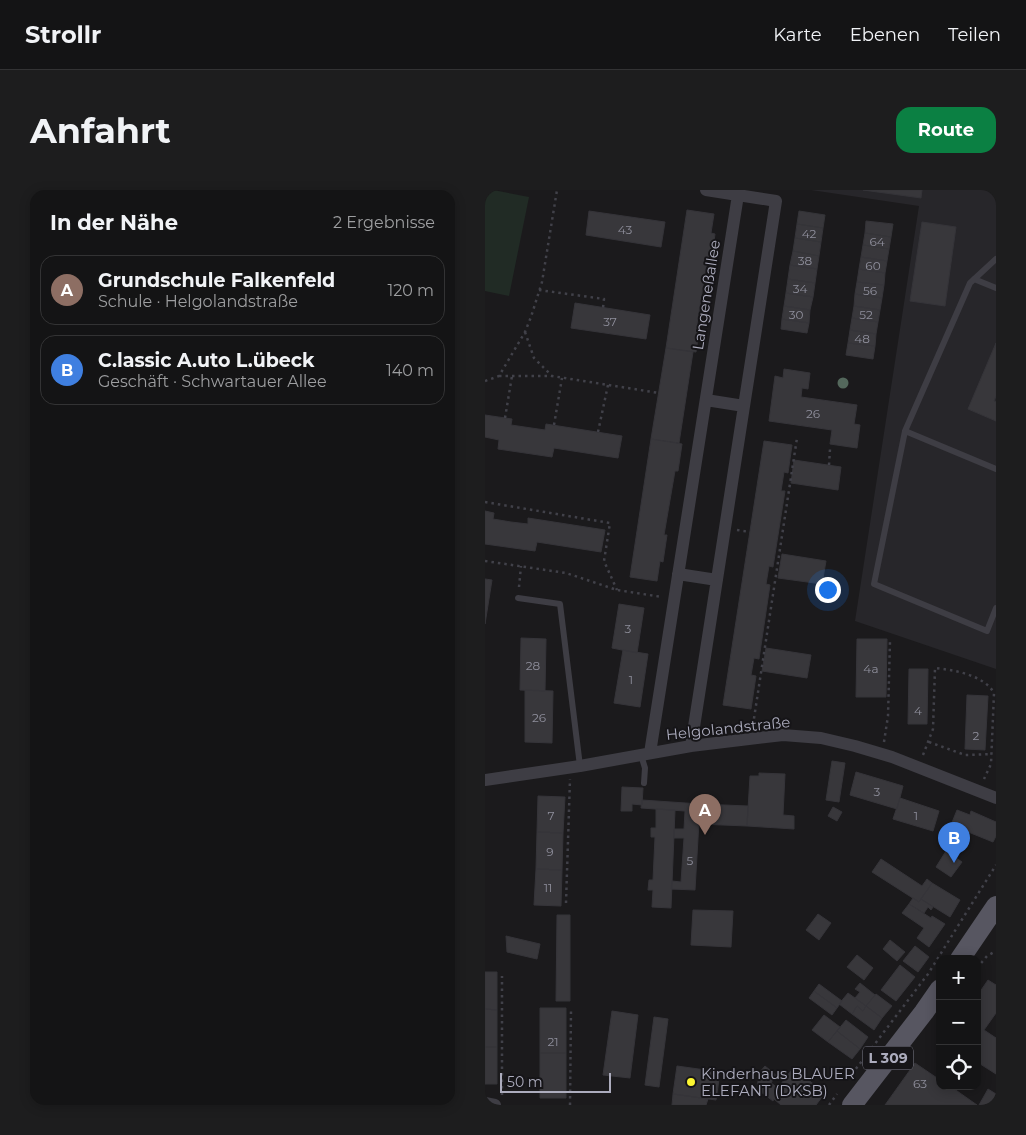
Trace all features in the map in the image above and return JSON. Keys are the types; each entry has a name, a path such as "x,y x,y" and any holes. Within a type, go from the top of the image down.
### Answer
{"main road":[{"path":"963,955 994,914"},
{"name":"L 309","path":"846,1097 924,1012 936,995"}],"street":[{"path":"691,746 776,200 706,190"},
{"name":"Langeneßallee","path":"645,754 674,599 738,195"},
{"path":"706,400 744,406"},
{"path":"678,574 717,580"},
{"name":"Helgolandstraße","path":"485,780 575,767 691,746 783,735 821,738 882,754 996,798"},
{"path":"485,1104 498,1100"}],"lane":[{"path":"996,259 969,282 905,431 874,584 987,631 996,608"},
{"path":"974,279 996,288"},
{"path":"905,431 996,469"},
{"path":"517,598 559,604 575,767"},
{"path":"644,783 645,754"}],"path":[{"path":"499,376 525,332 542,282 557,190"},
{"path":"539,290 604,299 603,308"},
{"path":"525,332 534,358 552,376"},
{"path":"485,381 499,376 552,376 659,393"},
{"path":"505,418 512,376"},
{"path":"554,425 562,378"},
{"path":"598,432 608,385"},
{"path":"751,739 780,538 797,438"},
{"path":"829,465 830,449"},
{"path":"485,502 610,523 604,561 617,590"},
{"path":"485,561 565,573 617,590 674,599"},
{"path":"517,598 521,566"},
{"path":"882,754 888,716 889,641"},
{"path":"918,767 933,729 935,668 956,670 989,685 994,693 991,764 978,791"},
{"path":"929,742 965,755 992,754"},
{"path":"566,903 575,767"},
{"path":"852,1074 928,974 996,865"},
{"path":"981,963 987,956 996,951"},
{"path":"498,1100 502,976"},
{"path":"570,1105 571,1010"},
{"path":"829,1105 846,1097"}],"shaded area":[{"path":"485,190 529,197 509,296 485,291"},
{"path":"811,190 996,190 996,669 855,621 919,206"}],"building":[{"path":"863,190 922,190 921,198"},
{"path":"687,210 714,214 711,233 715,234 711,262 707,261 697,324 700,325 696,352 666,348"},
{"path":"589,211 665,222 661,247 586,235"},
{"path":"799,211 825,215 823,228 797,224"},
{"path":"866,221 893,224 891,237 865,233"},
{"path":"922,222 956,227 945,306 910,301"},
{"path":"797,224 823,228 821,242 795,238"},
{"path":"865,233 891,237 889,249 863,245"},
{"path":"795,238 821,242 819,256 793,251"},
{"path":"863,245 889,249 887,261 861,257"},
{"path":"793,251 819,256 817,269 790,265"},
{"path":"861,257 887,261 885,273 859,269"},
{"path":"790,265 817,269 815,283 788,279"},
{"path":"859,269 885,273 884,285 857,282"},
{"path":"788,279 815,283 813,297 786,293"},
{"path":"857,282 884,285 882,298 855,294"},
{"path":"786,293 813,297 810,310 784,306"},
{"path":"855,294 882,298 880,310 854,306"},
{"path":"575,303 650,315 646,339 571,328"},
{"path":"784,306 810,310 809,323 782,319"},
{"path":"854,306 880,310 878,322 852,318"},
{"path":"852,318 878,322 876,334 850,330"},
{"path":"782,319 809,323 807,333 781,329"},
{"path":"850,330 876,334 875,346 848,343"},
{"path":"848,343 875,346 873,359 846,355"},
{"path":"996,343 996,396 994,401 996,402 996,421 968,409"},
{"path":"666,348 693,352 679,443 651,439"},
{"path":"784,369 810,373 808,389 802,388 801,397 857,405 854,424 860,425 857,448 830,444 832,430 769,421 775,376 783,378"},
{"path":"485,415 512,419 511,425 545,430 546,424 622,436 618,458 554,448 552,457 498,449 499,440 485,437"},
{"path":"651,439 682,444 678,471 675,471 664,535 667,535 663,562 660,561 657,581 630,577"},
{"path":"764,441 792,445 788,473 784,472 781,491 785,491 773,567 769,566 766,584 770,585 759,659 754,658 751,675 756,676 751,709 723,705"},
{"path":"794,460 841,467 838,490 791,483"},
{"path":"485,511 494,513 493,519 511,522 528,524 528,518 605,530 601,552 537,542 535,551 485,544"},
{"path":"782,554 826,561 822,584 778,578"},
{"path":"485,579 492,580 485,624"},
{"path":"619,604 644,608 637,653 612,648"},
{"path":"521,638 546,639 545,691 520,690"},
{"path":"857,639 887,639 886,697 856,697"},
{"path":"766,648 811,655 807,678 762,671"},
{"path":"623,650 648,654 640,707 614,703"},
{"path":"909,669 928,669 927,724 908,724"},
{"path":"525,690 553,691 552,743 525,742"},
{"path":"967,695 988,696 985,750 965,749"},
{"path":"832,761 845,763 839,802 826,800"},
{"path":"856,772 903,786 897,809 850,795"},
{"path":"759,773 785,774 783,815 794,816 794,829 747,826 750,776 759,776"},
{"path":"622,787 643,788 642,805 632,804 632,811 621,811"},
{"path":"538,796 565,797 563,833 537,832"},
{"path":"900,798 939,811 933,831 893,819"},
{"path":"642,800 700,804 695,890 671,889 672,881 681,882 684,838 674,838 674,829 684,829 685,811 641,808"},
{"path":"700,804 748,806 747,826 699,824"},
{"path":"833,807 842,812 837,821 828,816"},
{"path":"656,809 675,810 671,908 652,907 653,890 648,890 649,880 653,880 655,837 651,837 651,828 656,828"},
{"path":"957,810 970,815 971,811 996,822 996,836 993,842 951,825"},
{"path":"537,832 563,833 562,870 536,869"},
{"path":"946,851 962,862 951,877 936,867"},
{"path":"881,859 922,886 927,879 932,883 919,902 872,872"},
{"path":"536,869 562,870 561,906 534,905"},
{"path":"932,883 960,900 950,917 921,899"},
{"path":"913,898 919,902 921,899 933,907 931,910 928,907 924,913 909,904"},
{"path":"909,904 931,918 932,916 945,924 929,947 917,938 924,928 902,913"},
{"path":"693,910 733,911 731,947 691,945"},
{"path":"818,914 831,923 819,940 806,930"},
{"path":"557,915 570,915 570,1001 556,1001"},
{"path":"506,936 540,944 537,959 507,952"},
{"path":"890,940 905,952 897,961 883,949"},
{"path":"915,946 929,957 918,972 903,961"},
{"path":"857,955 873,968 864,980 847,967"},
{"path":"900,965 915,977 896,1001 881,990"},
{"path":"485,972 497,972 497,1010 485,1009"},
{"path":"988,980 996,985 996,1013 984,1030 996,1038 996,1074 981,1065 981,990"},
{"path":"860,983 875,995 866,1006 855,998 860,992 855,989"},
{"path":"819,984 842,1001 837,1008 814,991"},
{"path":"814,991 837,1008 832,1015 809,998"},
{"path":"848,993 866,1006 863,1011 857,1006 852,1014 839,1004"},
{"path":"876,994 892,1006 882,1018 866,1006"},
{"path":"857,1006 863,1011 866,1006 882,1018 874,1030 852,1014"},
{"path":"540,1008 566,1008 566,1053 540,1053"},
{"path":"485,1009 497,1010 497,1047 485,1047"},
{"path":"612,1011 638,1015 630,1078 603,1075"},
{"path":"824,1015 840,1027 828,1042 812,1030"},
{"path":"654,1017 668,1019 659,1087 645,1085"},
{"path":"846,1020 868,1037 860,1049 837,1031"},
{"path":"837,1031 860,1049 852,1059 828,1042"},
{"path":"485,1047 497,1047 497,1084 485,1084"},
{"path":"540,1053 566,1053 566,1098 540,1098"},
{"path":"915,1063 936,1077 936,1090 956,1090 977,1105 885,1105"},
{"path":"677,1066 720,1072 716,1100 673,1094"},
{"path":"765,1066 776,1075 771,1083 778,1088 793,1068 825,1093 816,1105 781,1105 757,1089 759,1073"},
{"path":"988,1089 996,1094 996,1105 979,1105"},
{"path":"673,1094 708,1099 706,1105 672,1105"}],"place":[{"name":"Grundschule Falkenfeld","path":"705,835"},
{"name":"C.lassic A.uto L.übeck","path":"954,863"},
{"name":"Kinderhaus BLAUER ELEFANT (DKSB)","path":"691,1082"}]}
